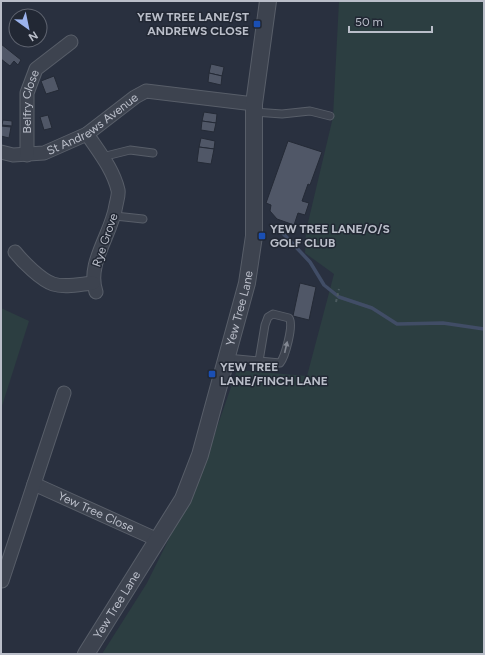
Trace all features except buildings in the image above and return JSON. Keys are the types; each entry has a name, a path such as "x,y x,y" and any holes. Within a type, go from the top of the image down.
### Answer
{"street":[{"name":"Yew Tree Lane","path":"86,654 183,499 200,455 247,283 254,236 254,108 268,1"},
{"name":"Belfry Close","path":"27,155 27,93 36,70 71,42"},
{"name":"St Andrews Avenue","path":"1,152 13,155 44,153 87,134 135,97 146,91 254,108"},
{"name":"Rye Grove","path":"15,252 26,266 52,284 95,288 95,264 115,216 118,192 110,169 87,134"},
{"path":"2,581 64,394"},
{"name":"Yew Tree Close","path":"34,484 158,540"}],"lane":[{"path":"254,108 282,114 310,111 330,116"},
{"path":"102,157 130,150 153,153"},
{"path":"115,216 143,219"},
{"path":"226,358 275,364 280,363 291,324 289,318 273,314 268,317 259,361"}],"path":[{"path":"336,302 339,289"}],"shaded area":[{"path":"339,1 484,1 484,654 102,654 147,583 200,476 237,370 307,376 334,274 305,253 306,231 333,117"},
{"path":"1,308 29,321 1,409"}],"waterway":[{"path":"276,226 310,262 324,285 339,297 372,308 397,324 443,323 484,329"}],"place":[{"name":"YEW TREE LANE/ST ANDREWS CLOSE","path":"257,24"},
{"name":"YEW TREE LANE/O/S GOLF CLUB","path":"262,236"},
{"name":"YEW TREE LANE/FINCH LANE","path":"212,374"}]}
